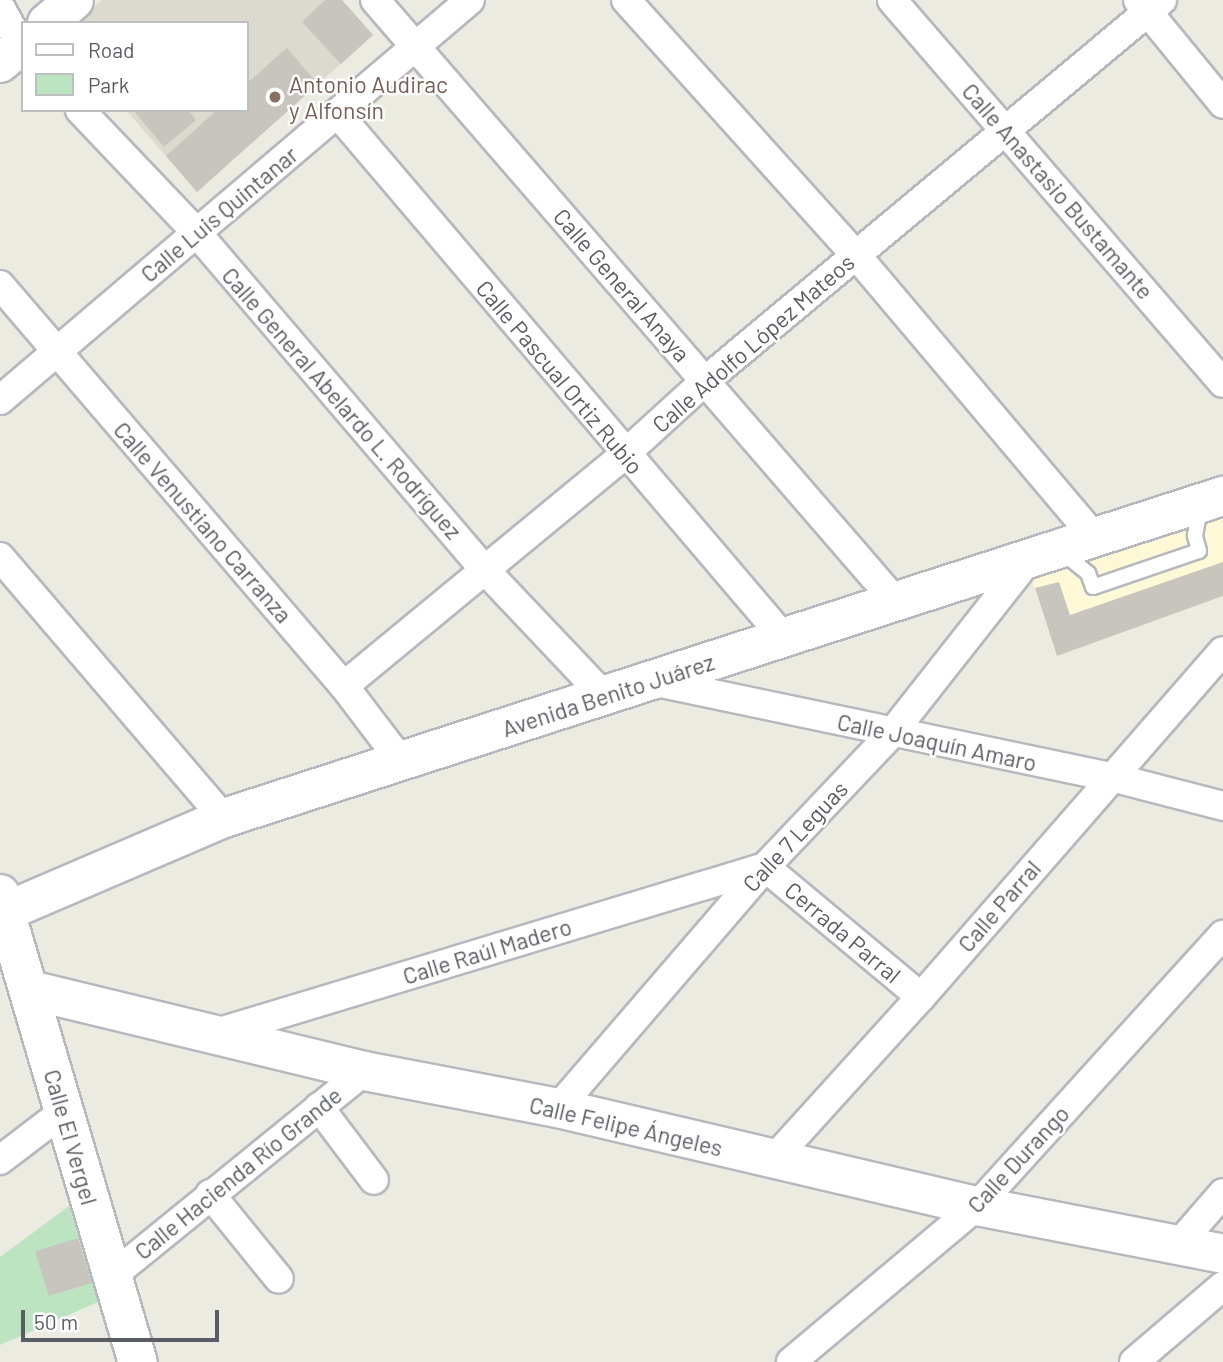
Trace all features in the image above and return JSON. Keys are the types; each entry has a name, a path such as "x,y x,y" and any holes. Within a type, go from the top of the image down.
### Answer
{"street":[{"path":"50,21 74,0"},
{"name":"Calle General Anaya","path":"375,0 896,602"},
{"name":"Calle Luis Quintanar","path":"0,400 338,114 415,44 470,0"},
{"path":"626,0 856,255 1095,538"},
{"name":"Calle Anastasio Bustamante","path":"892,0 1223,383"},
{"path":"1150,4 1223,104"},
{"name":"Calle Adolfo López Mateos","path":"344,686 625,454 705,381 1006,130 1150,4"},
{"path":"0,7 21,42"},
{"name":"Calle General Abelardo L. Rodríguez","path":"82,112 196,232 485,570 604,696"},
{"name":"Calle Pascual Ortiz Rubio","path":"338,114 784,638"},
{"name":"Calle Venustiano Carranza","path":"0,285 344,686 401,761"},
{"name":"Avenida Benito Juárez","path":"2,907 224,818 1212,499"},
{"name":"Calle 7 Leguas","path":"558,1108 765,867 892,733 1043,555"},
{"path":"0,557 224,818"},
{"name":"Calle Parral","path":"773,1160 921,997 1223,651"},
{"name":"Calle Joaquín Amaro","path":"651,681 1111,777 1223,806"},
{"name":"Cerrada Parral","path":"765,867 921,997"},
{"name":"Calle Raúl Madero","path":"210,1035 765,867"},
{"name":"Calle El Vergel","path":"2,907 30,990 63,1112 138,1362"},
{"name":"Calle Durango","path":"791,1362 977,1206 1223,935"},
{"name":"Calle Felipe Ángeles","path":"30,990 364,1071 558,1108 977,1206 1223,1254"},
{"name":"Calle Hacienda Río Grande","path":"112,1276 209,1194 364,1071"},
{"path":"319,1107 374,1180"},
{"path":"0,1160 63,1112"},
{"path":"1179,1244 1223,1193"},
{"path":"209,1194 279,1279"},
{"path":"1134,1362 1223,1286"}],"lane":[{"path":"1043,555 1088,573 1093,587 1199,551 1195,537 1212,499"}],"shaded area":[{"name":"Antonio Audirac y Alfonsín","path":"102,0 342,0 373,35 197,192 128,112 248,112 248,21 78,21"},
{"path":"1223,510 1223,596 1057,656 1030,574"}],"green space":[{"path":"69,1206 98,1302 0,1345 0,1257"}],"building":[{"path":"325,0 342,0 373,35 341,64 302,22"},
{"path":"287,48 318,84 197,192 166,156 215,112 248,112 248,82"},
{"path":"135,112 190,112 196,120 164,147"},
{"path":"1223,562 1223,596 1057,656 1035,588 1059,582 1070,615"},
{"path":"78,1238 92,1283 49,1296 35,1251"}],"place":[{"name":"Antonio Audirac y Alfonsín","path":"275,97"}]}
